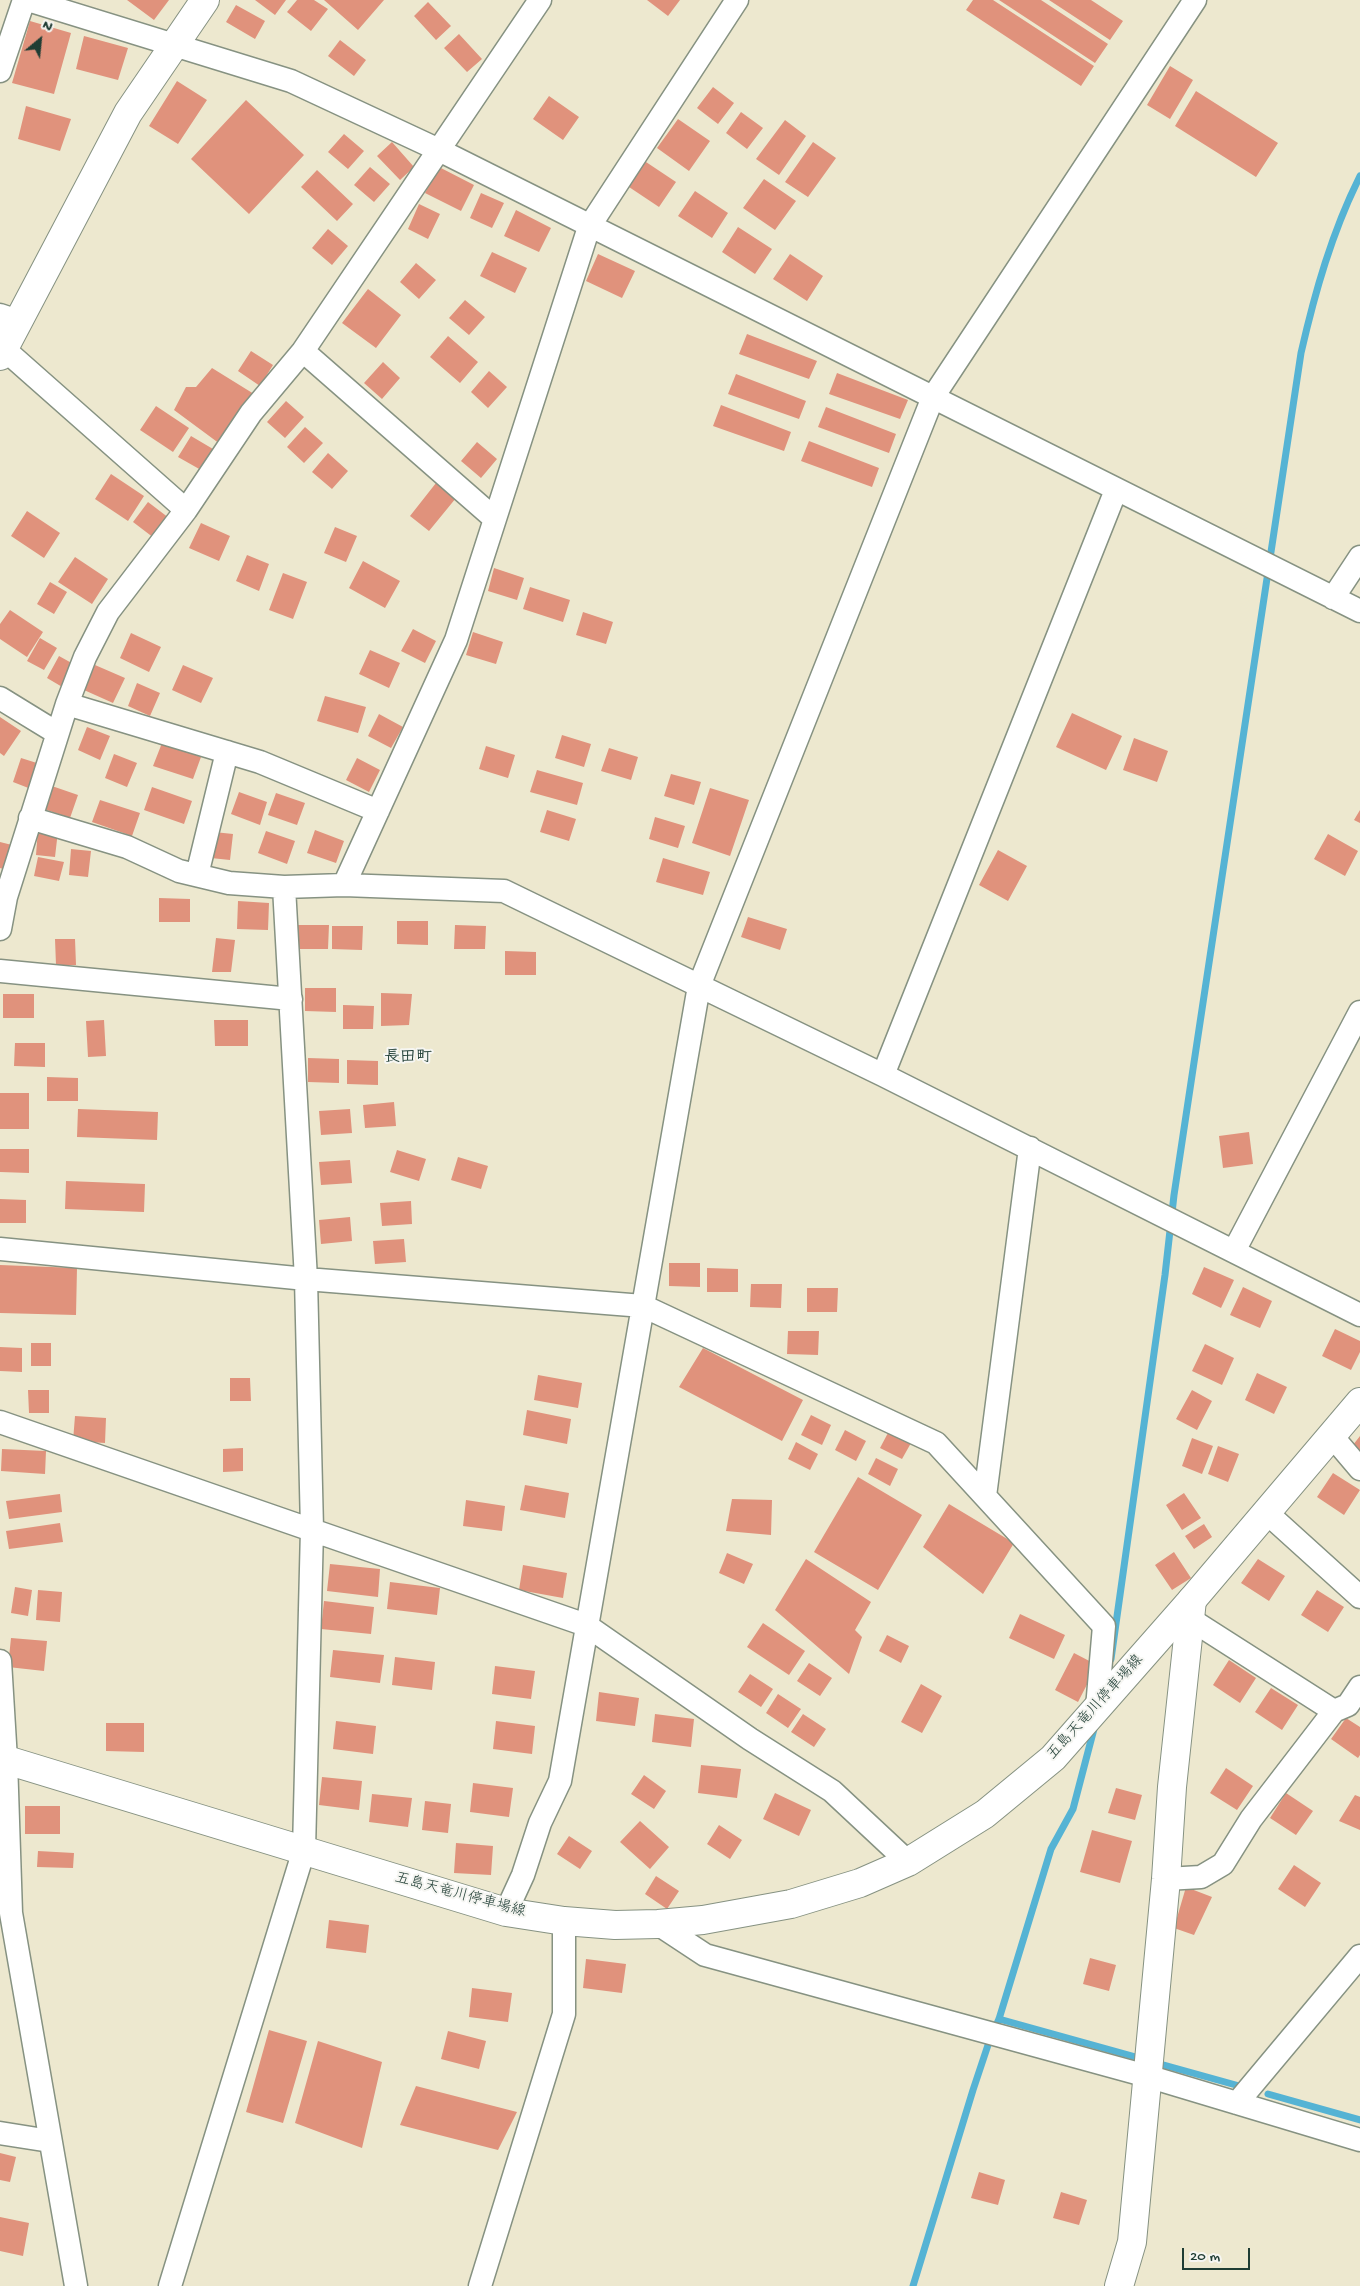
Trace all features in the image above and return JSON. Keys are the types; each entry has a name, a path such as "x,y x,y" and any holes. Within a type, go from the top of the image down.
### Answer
{"main road":[{"path":"2,353 9,318 128,113 205,0"},
{"name":"五島天竜川停車場線","path":"3,1759 506,1912 564,1921 658,1924 746,1914 791,1904 860,1883 908,1862 985,1814 1053,1758 1152,1646 1191,1610 1267,1513 1360,1402"},
{"path":"1119,2286 1132,2242 1166,1879 1172,1787 1191,1610"}],"street":[{"path":"0,71 24,0"},
{"path":"28,0 291,81 439,150 589,227 1360,611"},
{"path":"0,929 3,895 67,704 85,657 108,612 186,510 251,413 303,351 540,0"},
{"path":"344,885 456,640 589,227 737,0"},
{"path":"506,1912 523,1875 540,1823 560,1781 699,986 933,398 1195,0"},
{"path":"303,351 495,518"},
{"path":"2,353 186,510"},
{"path":"883,1075 1116,490"},
{"path":"1333,598 1360,556"},
{"path":"0,698 58,733"},
{"path":"67,704 260,762 378,811"},
{"path":"197,875 227,752"},
{"path":"30,818 127,847 179,871 229,883 284,887 344,885 504,891 883,1075 1360,1315"},
{"path":"170,2286 304,1850 312,1528 306,1279 284,887"},
{"path":"0,971 291,999"},
{"path":"1234,1251 1360,1012"},
{"path":"985,1496 1030,1148"},
{"path":"0,1249 306,1279 643,1306 936,1443 1104,1626 1103,1701"},
{"path":"0,1422 312,1528 586,1625 750,1740 832,1791 908,1862"},
{"path":"1332,1436 1360,1469"},
{"path":"1267,1513 1360,1597"},
{"path":"1191,1610 1334,1711"},
{"path":"0,1661 11,1914 76,2286"},
{"path":"1166,1879 1201,1877 1223,1864 1251,1819 1334,1711 1348,1705 1360,1687"},
{"path":"480,2286 564,2014 564,1921"},
{"path":"658,1924 706,1955 1147,2075 1360,2140"},
{"path":"1237,2103 1360,1956"},
{"path":"0,2133 50,2141"}],"building":[{"path":"127,0 169,0 154,20"},
{"path":"255,0 286,0 275,15"},
{"path":"297,0 314,0 328,9 311,31 287,12"},
{"path":"324,0 384,0 358,30"},
{"path":"647,0 680,0 668,16"},
{"path":"973,0 993,0 1094,66 1081,86 966,10"},
{"path":"999,0 1041,0 1108,44 1095,63"},
{"path":"1049,0 1091,0 1123,21 1110,40"},
{"path":"428,2 451,26 436,40 414,16"},
{"path":"236,5 265,21 255,39 226,22"},
{"path":"30,21 71,33 54,94 12,83"},
{"path":"459,34 482,59 467,72 444,48"},
{"path":"84,36 128,48 118,80 76,69"},
{"path":"340,40 366,60 354,76 328,56"},
{"path":"1170,66 1193,80 1170,119 1147,105"},
{"path":"177,81 207,100 178,144 149,126"},
{"path":"713,87 734,103 718,124 697,108"},
{"path":"1196,91 1278,143 1256,177 1175,126"},
{"path":"549,96 579,117 563,140 533,119"},
{"path":"246,100 304,155 249,214 191,159"},
{"path":"26,106 71,119 60,151 18,139"},
{"path":"741,112 763,128 747,149 726,133"},
{"path":"678,119 710,141 689,171 657,148"},
{"path":"785,120 806,136 779,175 756,159"},
{"path":"344,134 364,151 348,169 328,152"},
{"path":"392,142 414,167 400,180 377,156"},
{"path":"813,142 836,158 808,197 785,182"},
{"path":"643,160 676,182 659,207 626,185"},
{"path":"370,167 390,184 374,202 354,185"},
{"path":"439,167 474,185 461,211 425,193"},
{"path":"317,170 353,204 337,221 301,187"},
{"path":"764,179 796,201 775,230 743,208"},
{"path":"695,191 728,213 712,238 678,216"},
{"path":"481,193 504,203 492,228 470,218"},
{"path":"419,204 440,214 428,239 408,229"},
{"path":"516,210 551,228 539,252 504,236"},
{"path":"738,227 772,249 755,274 722,252"},
{"path":"328,229 348,246 332,265 312,248"},
{"path":"492,252 527,268 515,293 480,276"},
{"path":"598,254 635,271 622,298 586,281"},
{"path":"790,254 823,276 807,301 773,279"},
{"path":"416,263 436,280 419,299 400,282"},
{"path":"368,289 401,315 376,348 342,323"},
{"path":"465,300 485,317 469,335 449,318"},
{"path":"747,334 817,361 809,379 739,354"},
{"path":"448,336 478,362 460,383 430,357"},
{"path":"251,351 273,365 260,386 238,371"},
{"path":"383,362 400,378 382,399 364,383"},
{"path":"212,368 254,394 220,444 174,410 186,387 196,387"},
{"path":"489,371 507,387 488,408 471,392"},
{"path":"837,373 908,400 900,419 829,394"},
{"path":"736,374 806,401 799,419 728,394"},
{"path":"286,401 304,417 285,438 267,422"},
{"path":"721,405 791,432 784,451 713,426"},
{"path":"156,406 189,428 173,452 140,430"},
{"path":"826,407 896,434 889,453 818,427"},
{"path":"305,427 323,443 304,463 287,447"},
{"path":"191,436 213,449 201,470 178,457"},
{"path":"809,441 879,468 872,487 801,461"},
{"path":"477,442 497,459 481,478 461,461"},
{"path":"328,453 348,471 332,489 312,472"},
{"path":"111,474 144,496 128,521 95,499"},
{"path":"436,483 456,498 429,531 410,516"},
{"path":"148,502 169,518 154,538 133,522"},
{"path":"27,511 60,533 44,558 11,536"},
{"path":"201,523 230,536 219,561 189,548"},
{"path":"335,527 357,536 346,562 324,553"},
{"path":"247,555 269,564 259,591 236,581"},
{"path":"75,557 108,579 92,604 58,582"},
{"path":"363,561 400,581 385,608 349,588"},
{"path":"494,568 524,578 517,600 488,591"},
{"path":"283,573 307,582 293,619 269,610"},
{"path":"50,582 67,592 54,614 37,604"},
{"path":"530,587 570,600 563,622 523,609"},
{"path":"10,610 43,632 27,657 0,639 0,624"},
{"path":"583,612 613,622 606,644 576,635"},
{"path":"413,629 436,641 425,663 401,651"},
{"path":"473,632 503,642 496,664 466,655"},
{"path":"131,633 161,647 149,672 120,658"},
{"path":"40,638 57,648 44,670 27,661"},
{"path":"370,650 400,663 389,688 359,674"},
{"path":"59,656 77,666 64,688 47,678"},
{"path":"95,665 125,678 113,703 84,690"},
{"path":"183,665 213,678 201,703 172,690"},
{"path":"137,683 160,693 150,716 128,706"},
{"path":"325,696 366,707 358,733 317,721"},
{"path":"1072,713 1122,736 1106,770 1056,747"},
{"path":"379,714 403,727 391,748 368,736"},
{"path":"0,717 21,731 4,756 0,753"},
{"path":"87,727 110,736 100,760 78,750"},
{"path":"562,735 591,744 584,767 555,758"},
{"path":"1134,738 1168,751 1157,782 1123,770"},
{"path":"162,743 201,757 193,779 153,766"},
{"path":"486,746 515,755 508,778 479,769"},
{"path":"609,748 638,757 631,780 601,771"},
{"path":"114,754 137,763 127,787 105,778"},
{"path":"21,758 40,764 31,789 13,782"},
{"path":"357,758 380,770 369,792 346,780"},
{"path":"537,770 583,783 577,805 530,792"},
{"path":"671,774 701,782 694,805 664,796"},
{"path":"49,785 78,795 70,818 41,808"},
{"path":"152,787 192,801 184,824 144,810"},
{"path":"710,788 749,800 730,856 692,843"},
{"path":"239,792 267,802 260,825 231,814"},
{"path":"276,793 305,803 297,825 268,815"},
{"path":"100,800 140,813 132,836 92,822"},
{"path":"547,810 576,819 569,841 540,832"},
{"path":"1360,810 1360,823 1354,820"},
{"path":"655,817 685,826 678,848 649,839"},
{"path":"38,829 58,831 55,857 36,855"},
{"path":"315,830 344,841 336,863 307,853"},
{"path":"266,831 295,841 287,864 258,853"},
{"path":"214,832 233,834 230,860 211,858"},
{"path":"1328,834 1358,851 1345,876 1314,859"},
{"path":"0,842 12,845 6,870 0,868"},
{"path":"71,849 91,851 88,877 69,875"},
{"path":"998,850 1027,866 1008,901 979,885"},
{"path":"38,857 64,862 59,881 34,876"},
{"path":"663,858 710,872 703,895 656,882"},
{"path":"159,898 190,899 190,922 159,922"},
{"path":"238,901 269,903 268,930 237,929"},
{"path":"748,917 787,929 780,950 741,937"},
{"path":"397,921 428,921 428,945 397,944"},
{"path":"298,925 329,925 328,949 298,949"},
{"path":"455,925 486,926 485,949 454,949"},
{"path":"332,926 363,926 362,950 332,949"},
{"path":"216,938 235,940 231,972 212,972"},
{"path":"55,939 75,939 76,965 56,965"},
{"path":"505,951 536,952 536,975 505,975"},
{"path":"305,988 336,988 336,1012 305,1011"},
{"path":"381,993 412,994 409,1025 381,1026"},
{"path":"3,994 34,994 34,1018 3,1018"},
{"path":"343,1005 374,1006 373,1029 343,1029"},
{"path":"104,1020 106,1056 88,1057 86,1021"},
{"path":"214,1020 248,1020 248,1046 215,1046"},
{"path":"15,1043 45,1043 45,1067 14,1066"},
{"path":"308,1058 339,1059 339,1083 308,1082"},
{"path":"347,1060 378,1061 378,1085 347,1084"},
{"path":"47,1077 78,1078 78,1101 47,1101"},
{"path":"0,1093 29,1093 29,1129 0,1129"},
{"path":"394,1102 396,1126 365,1128 363,1105"},
{"path":"78,1109 158,1112 157,1140 77,1137"},
{"path":"350,1109 352,1133 321,1135 319,1111"},
{"path":"1249,1132 1253,1164 1223,1168 1219,1136"},
{"path":"0,1149 29,1149 29,1173 0,1172"},
{"path":"397,1150 426,1159 419,1181 390,1172"},
{"path":"458,1157 488,1166 481,1189 451,1180"},
{"path":"350,1160 352,1183 321,1185 319,1162"},
{"path":"66,1181 145,1184 144,1212 65,1209"},
{"path":"0,1199 26,1200 26,1223 0,1223"},
{"path":"411,1201 412,1224 382,1226 380,1203"},
{"path":"350,1217 352,1241 321,1244 319,1220"},
{"path":"404,1239 406,1262 375,1264 373,1241"},
{"path":"669,1263 700,1263 700,1287 669,1286"},
{"path":"0,1265 77,1268 76,1315 0,1313"},
{"path":"1204,1267 1234,1280 1221,1308 1192,1294"},
{"path":"707,1268 738,1269 738,1292 707,1292"},
{"path":"751,1284 782,1284 781,1308 750,1307"},
{"path":"1243,1287 1272,1301 1260,1328 1230,1315"},
{"path":"807,1288 838,1288 837,1312 807,1312"},
{"path":"1335,1329 1360,1341 1360,1352 1351,1370 1322,1356"},
{"path":"788,1331 819,1331 818,1355 787,1354"},
{"path":"31,1343 51,1343 51,1366 31,1366"},
{"path":"1205,1344 1234,1358 1222,1385 1192,1371"},
{"path":"0,1347 22,1348 22,1372 0,1371"},
{"path":"703,1348 803,1400 782,1441 679,1387"},
{"path":"1257,1373 1287,1387 1274,1414 1245,1400"},
{"path":"538,1375 582,1383 578,1408 534,1400"},
{"path":"230,1378 250,1378 251,1401 230,1401"},
{"path":"28,1390 49,1390 49,1413 29,1413"},
{"path":"1192,1390 1212,1401 1197,1430 1176,1419"},
{"path":"527,1410 571,1419 567,1444 523,1435"},
{"path":"811,1415 831,1425 822,1445 801,1435"},
{"path":"75,1416 106,1418 105,1443 73,1441"},
{"path":"845,1430 866,1441 856,1461 835,1450"},
{"path":"889,1431 911,1443 902,1459 880,1448"},
{"path":"1360,1436 1360,1451 1353,1445"},
{"path":"1192,1438 1213,1446 1202,1474 1182,1466"},
{"path":"796,1442 818,1454 810,1470 788,1459"},
{"path":"1218,1446 1239,1454 1228,1482 1208,1474"},
{"path":"243,1448 243,1471 223,1472 223,1449"},
{"path":"2,1449 46,1451 45,1474 1,1471"},
{"path":"876,1458 898,1469 890,1486 868,1474"},
{"path":"1333,1473 1360,1490 1344,1515 1317,1497"},
{"path":"858,1477 922,1515 878,1590 814,1552"},
{"path":"525,1485 569,1493 565,1518 520,1510"},
{"path":"1184,1493 1201,1518 1182,1530 1166,1505"},
{"path":"60,1494 62,1512 9,1519 6,1501"},
{"path":"732,1499 772,1500 771,1535 726,1531"},
{"path":"466,1500 505,1506 502,1531 463,1526"},
{"path":"949,1504 1014,1543 983,1594 923,1547"},
{"path":"60,1523 63,1542 9,1549 6,1531"},
{"path":"1204,1524 1212,1537 1194,1549 1185,1536"},
{"path":"1174,1552 1191,1578 1172,1590 1155,1565"},
{"path":"727,1553 753,1564 744,1584 719,1573"},
{"path":"806,1559 871,1602 855,1630 862,1637 849,1674 775,1610"},
{"path":"1258,1559 1285,1576 1269,1601 1241,1583"},
{"path":"330,1564 380,1569 378,1597 327,1591"},
{"path":"523,1565 567,1573 563,1598 519,1590"},
{"path":"390,1582 440,1588 437,1615 387,1609"},
{"path":"15,1587 32,1590 28,1616 11,1613"},
{"path":"38,1590 62,1592 60,1622 36,1620"},
{"path":"1317,1590 1344,1607 1328,1632 1301,1615"},
{"path":"324,1601 374,1607 371,1634 321,1629"},
{"path":"1020,1614 1065,1635 1054,1659 1009,1638"},
{"path":"763,1623 805,1651 789,1675 747,1647"},
{"path":"887,1635 909,1646 901,1663 879,1651"},
{"path":"11,1638 47,1641 44,1671 8,1667"},
{"path":"333,1650 384,1655 380,1683 330,1677"},
{"path":"1074,1653 1097,1665 1078,1702 1055,1690"},
{"path":"395,1657 435,1662 432,1690 392,1685"},
{"path":"1229,1660 1256,1678 1240,1703 1213,1685"},
{"path":"809,1663 832,1678 820,1696 797,1681"},
{"path":"495,1666 535,1671 531,1699 492,1694"},
{"path":"750,1674 773,1689 761,1707 738,1692"},
{"path":"921,1684 942,1696 922,1733 901,1722"},
{"path":"1271,1688 1298,1705 1282,1730 1255,1712"},
{"path":"599,1692 639,1698 635,1726 596,1721"},
{"path":"778,1694 801,1709 788,1728 766,1713"},
{"path":"655,1714 694,1719 691,1747 652,1742"},
{"path":"803,1714 826,1729 814,1747 791,1732"},
{"path":"1346,1718 1360,1727 1360,1755 1358,1758 1331,1739"},
{"path":"336,1721 376,1726 373,1754 333,1749"},
{"path":"496,1721 535,1726 532,1754 493,1749"},
{"path":"106,1723 144,1723 144,1752 106,1751"},
{"path":"701,1765 741,1769 737,1798 698,1793"},
{"path":"1226,1768 1253,1786 1237,1810 1210,1793"},
{"path":"644,1775 666,1791 654,1809 631,1794"},
{"path":"322,1777 362,1781 359,1810 319,1805"},
{"path":"473,1783 513,1788 509,1817 470,1812"},
{"path":"1116,1788 1142,1795 1135,1820 1108,1813"},
{"path":"775,1793 811,1810 799,1836 763,1819"},
{"path":"1286,1793 1313,1811 1296,1835 1270,1818"},
{"path":"372,1794 412,1798 408,1827 369,1822"},
{"path":"1355,1795 1360,1797 1360,1830 1339,1821"},
{"path":"425,1801 451,1804 448,1833 422,1830"},
{"path":"25,1806 60,1806 60,1834 25,1834"},
{"path":"640,1821 669,1847 650,1869 620,1842"},
{"path":"719,1825 742,1840 730,1859 707,1844"},
{"path":"1092,1830 1132,1841 1120,1883 1080,1872"},
{"path":"569,1836 592,1851 580,1869 557,1854"},
{"path":"456,1843 493,1846 491,1875 454,1873"},
{"path":"38,1851 74,1853 73,1868 37,1867"},
{"path":"1294,1865 1321,1883 1305,1907 1278,1889"},
{"path":"656,1876 679,1891 667,1909 645,1894"},
{"path":"1186,1887 1212,1897 1194,1935 1174,1928"},
{"path":"329,1920 369,1925 366,1953 326,1948"},
{"path":"1090,1958 1116,1965 1109,1991 1083,1984"},
{"path":"586,1959 626,1964 622,1993 583,1988"},
{"path":"472,1988 512,1993 508,2022 469,2017"},
{"path":"269,2030 307,2041 283,2123 246,2112"},
{"path":"448,2031 486,2041 479,2069 441,2059"},
{"path":"318,2041 382,2062 362,2148 295,2123"},
{"path":"416,2086 517,2112 498,2150 400,2125"},
{"path":"0,2153 16,2157 10,2182 0,2180"},
{"path":"979,2172 1005,2180 998,2205 971,2198"},
{"path":"1061,2192 1087,2200 1079,2225 1053,2218"},
{"path":"0,2217 29,2223 23,2256 0,2251"}],"waterway":[{"path":"1111,1659 1165,1275 1174,1195 1301,353 1325,263 1341,219 1360,176"},
{"path":"913,2286 973,2090 999,2019 1051,1849 1073,1809 1095,1725"},
{"path":"999,2019 1143,2059"},
{"path":"1153,2062 1243,2087"},
{"path":"1268,2094 1360,2120"}],"district":[{"name":"長田町","path":"408,1059"}]}
